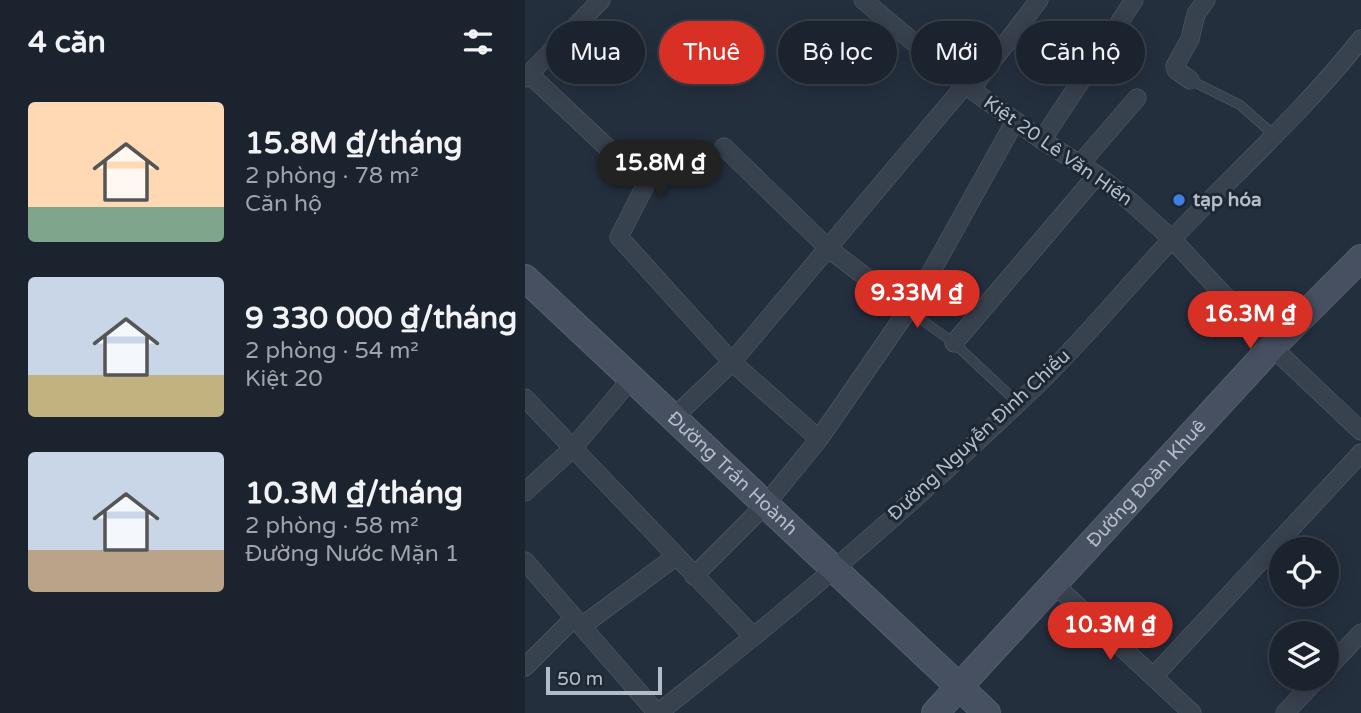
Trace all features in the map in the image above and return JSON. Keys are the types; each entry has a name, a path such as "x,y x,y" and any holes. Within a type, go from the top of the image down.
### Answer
{"street":[{"path":"601,0 527,76 646,184 619,237 732,362 819,439"},
{"path":"673,418 732,362 968,87 1039,0"},
{"path":"1042,140 1134,0"},
{"path":"1191,80 1174,67 1190,39 1196,14 1206,0"},
{"name":"Kiệt 20 Lê Văn Hiến","path":"866,1 968,87 1097,175 1172,239 1272,347 1361,431"},
{"name":"Đường Nguyễn Đình Chiểu","path":"657,713 835,569 1037,386 1172,239 1335,72 1361,39"},
{"path":"1080,164 1137,98"},
{"path":"694,576 766,504 819,439 908,310 1015,121"},
{"path":"725,148 828,248 908,310"},
{"path":"954,343 1097,175"},
{"name":"Đường Đoàn Khuê","path":"935,713 1272,347 1361,258"},
{"name":"Đường Trần Hoành","path":"525,278 987,713"},
{"path":"525,492 573,448 632,379"},
{"path":"525,398 754,637"},
{"path":"1153,677 1361,453"},
{"path":"525,667 578,622 675,557"},
{"path":"525,561 657,713"},
{"path":"1054,584 1192,713"},
{"path":"1339,656 1361,633"},
{"path":"1285,713 1306,691"}],"lane":[{"path":"1191,80 1240,105 1274,135"},
{"path":"908,310 954,343 1018,403"}],"place":[{"name":"tạp hóa","path":"1179,200"}]}
